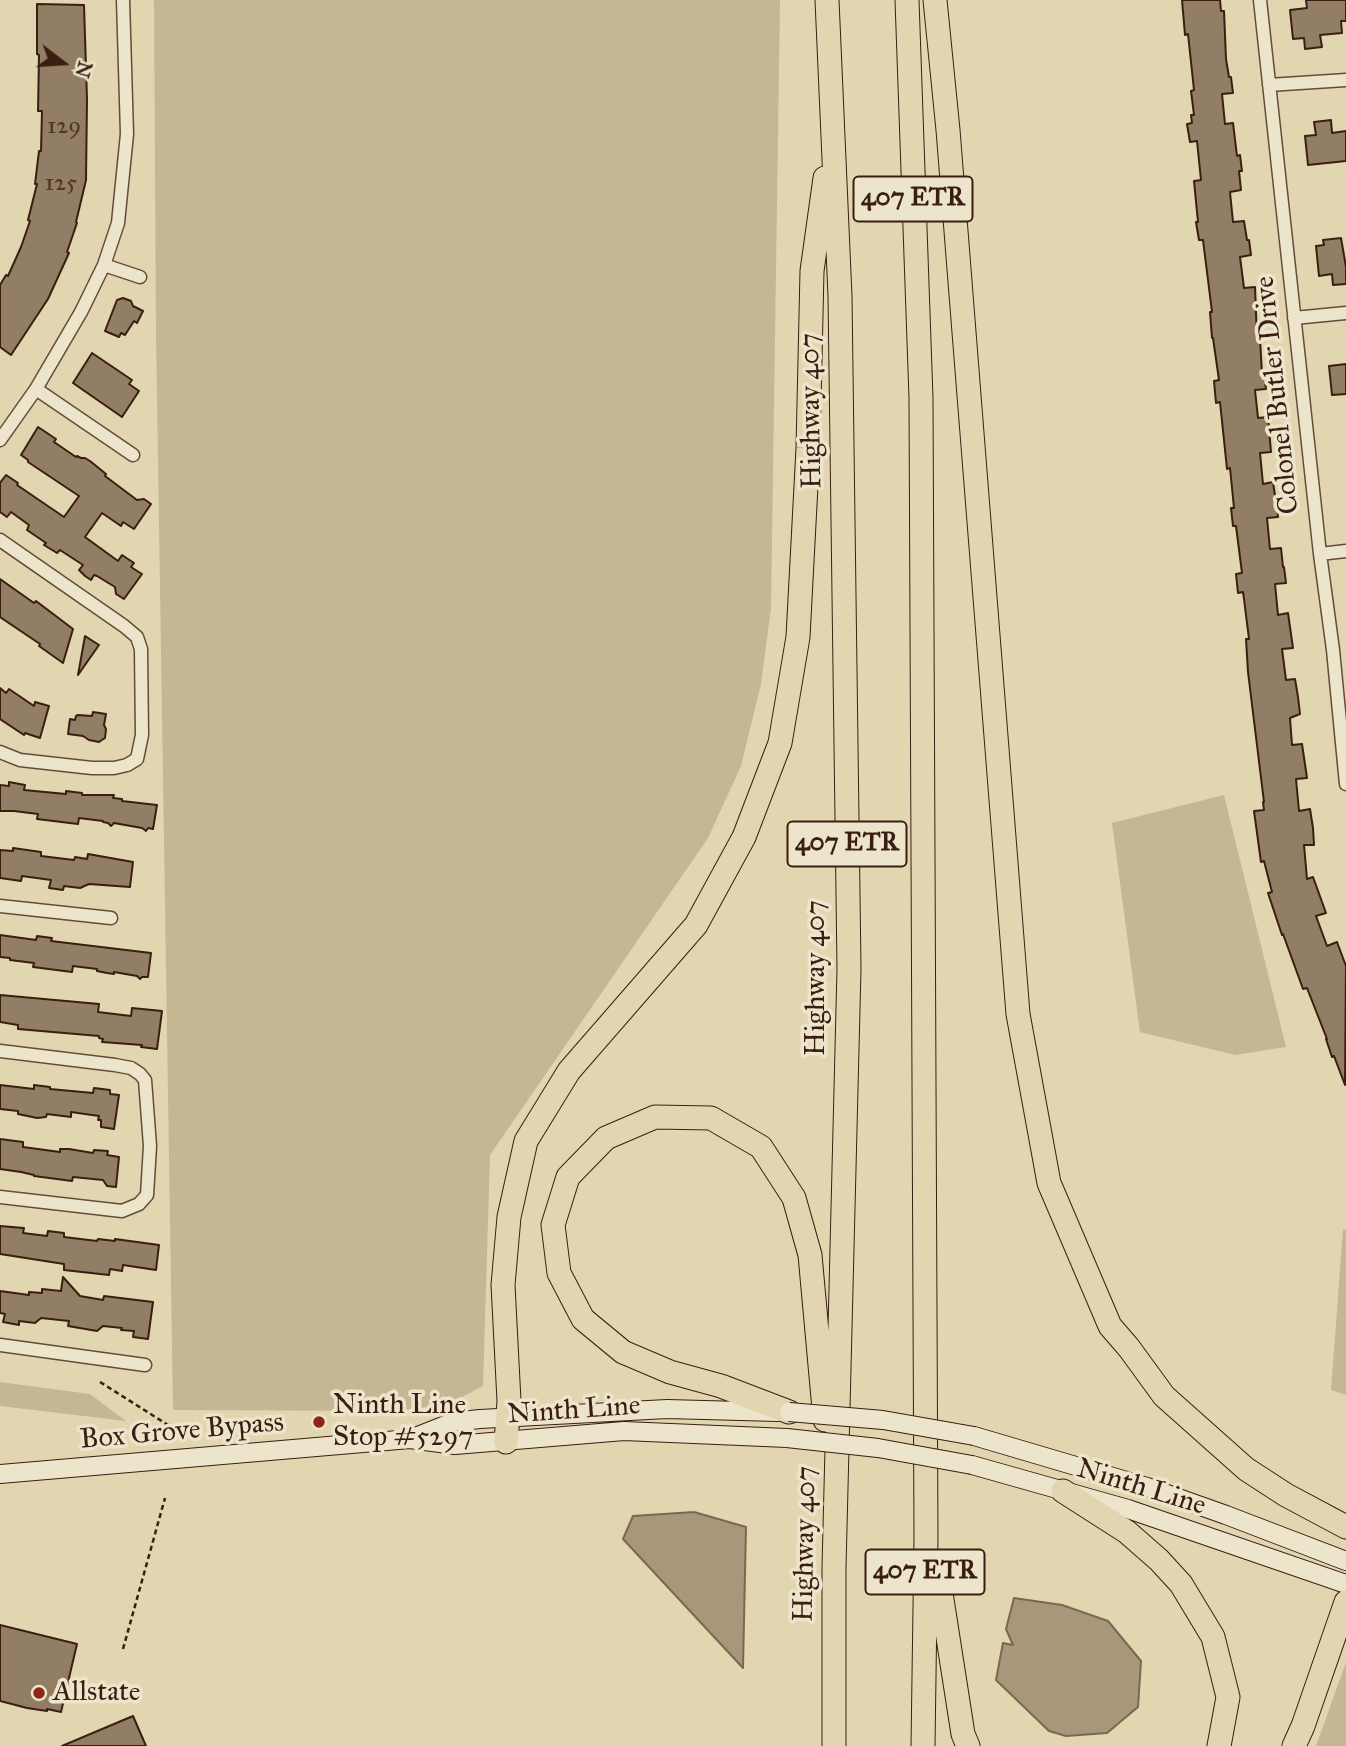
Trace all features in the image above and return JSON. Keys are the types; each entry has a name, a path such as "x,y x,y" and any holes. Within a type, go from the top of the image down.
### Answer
{"highway":[{"name":"Highway 407","path":"827,0 840,296 849,970 834,1569 834,1746"},
{"name":"407 ETR","path":"907,0 921,398 926,1537 923,1746"},
{"path":"935,0 948,130 1018,1014 1049,1183 1110,1326 1164,1396 1246,1469 1286,1495 1346,1527"},
{"path":"506,1442 509,1401 503,1285 509,1217 526,1141 569,1071 696,925 744,837 780,743 798,637 808,448 812,271 833,119"},
{"path":"789,1412 721,1386 670,1372 624,1352 583,1319 559,1273 553,1224 568,1178 606,1138 655,1117 711,1118 761,1147 794,1198 810,1255 832,1495 834,1569"},
{"path":"924,1397 941,1520 941,1593 963,1734 968,1746"},
{"path":"1063,1491 1127,1532 1160,1560 1188,1595 1213,1637 1228,1698 1219,1746"},
{"path":"1294,1746 1346,1602"}],"main road":[{"name":"Ninth Line","path":"410,1439 453,1422 667,1409 789,1412 883,1420 974,1436 1147,1487 1346,1561"},
{"name":"Ninth Line","path":"410,1439 455,1445 624,1431 787,1438 878,1448 972,1465 1128,1509 1346,1584"},
{"name":"Box Grove Bypass","path":"0,1474 410,1439"}],"street":[{"path":"0,440 36,389 81,312 104,265 118,223 127,134 123,0"},
{"name":"Colonel Butler Drive","path":"1260,0 1346,784"},
{"path":"1269,85 1346,80"},
{"path":"104,265 140,277"},
{"path":"1294,318 1346,313"},
{"path":"36,389 133,455"},
{"path":"0,540 137,637 141,649 142,735 137,758 127,765 114,768 20,760 0,752"},
{"path":"1320,554 1346,551"},
{"path":"0,906 111,918"},
{"path":"0,1051 115,1065 140,1074 145,1080 150,1146 147,1195 139,1204 122,1211 0,1197"},
{"path":"0,1345 145,1365"}],"path":[{"path":"100,1382 168,1425"},
{"path":"123,1649 165,1498"}],"shaded area":[{"path":"154,0 780,0 771,608 761,684 741,766 708,838 490,1155 483,1386 449,1404 397,1411 173,1410 156,335"},
{"path":"1224,795 1286,1047 1235,1055 1140,1032 1112,823"},
{"path":"1343,1229 1346,1230 1346,1395 1331,1390"},
{"path":"0,1382 90,1394 126,1421 0,1406"},
{"path":"694,1512 746,1527 743,1668 623,1539 633,1516"},
{"path":"1014,1598 1062,1605 1108,1621 1141,1661 1138,1707 1107,1733 1066,1736 1049,1731 996,1680 1003,1643 1013,1645 1006,1629"},
{"path":"1346,1662 1346,1746 1316,1746"}],"building":[{"path":"1182,0 1220,0 1221,11 1224,11 1226,59 1233,93 1222,94 1225,124 1233,123 1237,156 1240,155 1242,171 1239,171 1241,190 1230,192 1233,222 1244,221 1251,255 1240,257 1244,288 1255,287 1257,338 1260,338 1262,374 1266,389 1255,390 1258,418 1268,417 1271,452 1260,453 1263,484 1273,482 1277,502 1278,517 1267,518 1270,549 1281,548 1286,583 1275,584 1278,615 1288,613 1293,648 1282,649 1286,680 1295,679 1300,714 1290,718 1292,745 1302,744 1307,778 1296,779 1299,811 1310,809 1314,845 1304,845 1307,879 1313,877 1326,913 1316,916 1327,946 1337,942 1346,966 1345,1085 1307,988 1303,989 1282,935 1268,893 1272,892 1264,861 1261,862 1254,811 1264,810 1264,802 1248,672 1246,639 1249,639 1243,592 1238,593 1236,574 1242,573 1236,526 1233,526 1230,468 1227,469 1220,402 1216,403 1214,381 1219,380 1212,338 1212,312 1203,240 1199,240 1196,222 1194,181 1201,180 1197,141 1190,142 1187,124 1192,123 1191,115 1194,115 1191,91 1194,90"},
{"path":"1306,0 1346,0 1346,21 1341,21 1342,33 1320,35 1322,47 1305,49 1304,38 1293,39 1290,10 1307,8"},
{"path":"37,4 84,5 86,180 77,223 67,252 69,253 48,299 11,355 0,347 0,285 6,275 8,276 21,247 30,221 28,220 37,184 42,111 38,111"},
{"path":"1331,120 1332,133 1346,131 1346,161 1308,165 1305,136 1316,135 1314,122"},
{"path":"1341,238 1346,284 1333,285 1332,274 1319,276 1316,246 1324,245 1323,240"},
{"path":"123,298 143,311 137,323 134,321 125,335 121,333 119,337 105,331 117,300"},
{"path":"92,353 132,380 129,384 139,391 122,417 73,383"},
{"path":"1346,364 1346,394 1332,395 1329,366"},
{"path":"38,427 76,457 90,461 137,500 144,499 151,504 134,529 123,522 121,526 102,513 85,537 118,561 122,555 134,563 131,567 142,574 124,599 116,594 115,587 97,576 94,575 91,580 85,576 79,570 83,565 60,550 57,553 44,545 46,543 27,530 29,525 11,512 7,517 0,512 0,483 6,475 64,517 79,496 21,455"},
{"path":"0,579 34,603 36,601 73,629 63,663 0,617"},
{"path":"85,636 99,645 78,675"},
{"path":"0,688 6,693 9,689 34,706 35,702 49,706 40,738 25,733 24,735 0,719"},
{"path":"93,712 106,714 105,738 99,742 68,734 70,719 75,720 78,715 92,716"},
{"path":"9,782 25,785 24,790 114,795 113,798 122,801 157,805 153,829 148,828 146,831 114,823 111,826 103,821 79,818 78,824 37,819 38,814 0,811 0,785 9,786"},
{"path":"13,848 41,852 41,856 74,860 75,857 87,859 88,854 133,862 130,887 89,884 80,888 64,886 63,890 49,888 51,880 22,876 21,881 0,878 0,850 13,851"},
{"path":"0,935 36,940 37,936 52,938 51,941 151,953 148,977 140,979 137,976 73,966 72,972 33,967 34,963 0,957"},
{"path":"0,995 99,1004 98,1012 131,1016 132,1008 162,1011 157,1049 102,1042 103,1039 99,1036 18,1029 18,1025 0,1022"},
{"path":"0,1085 34,1089 34,1085 93,1093 94,1088 110,1090 110,1094 119,1095 114,1129 101,1127 99,1116 71,1112 71,1117 47,1114 46,1117 37,1118 18,1114 18,1111 0,1109"},
{"path":"0,1139 23,1142 23,1147 60,1152 60,1149 93,1153 94,1150 108,1151 107,1155 119,1157 116,1187 107,1186 103,1180 73,1177 72,1181 0,1169"},
{"path":"0,1226 24,1228 23,1233 47,1236 48,1231 64,1233 64,1237 97,1241 115,1239 159,1245 156,1270 123,1265 122,1271 110,1269 109,1275 64,1270 64,1264 0,1254"},
{"path":"63,1277 80,1296 103,1300 104,1296 153,1302 148,1339 133,1337 134,1331 121,1330 122,1328 103,1326 97,1331 68,1326 69,1321 41,1318 35,1323 19,1321 19,1325 3,1322 5,1314 0,1313 0,1291 29,1295 29,1292 42,1293 42,1289 61,1291"},
{"path":"0,1625 77,1644 61,1712 0,1701"},
{"path":"133,1716 146,1746 62,1746"}],"place":[{"name":"Ninth Line Stop #5297","path":"319,1422"},
{"name":"Allstate","path":"39,1693"}]}
